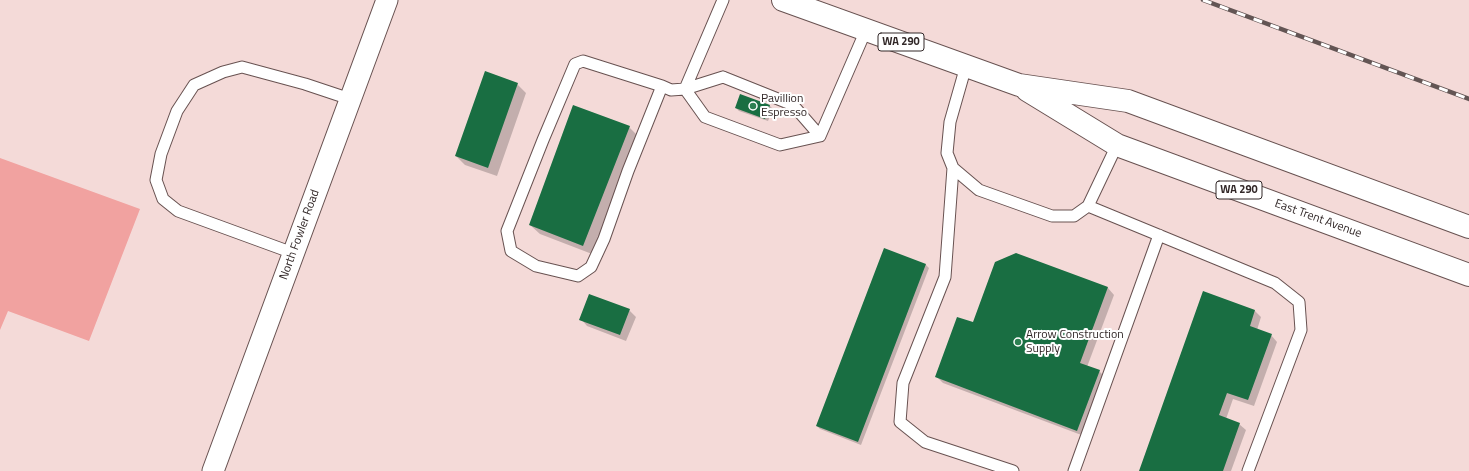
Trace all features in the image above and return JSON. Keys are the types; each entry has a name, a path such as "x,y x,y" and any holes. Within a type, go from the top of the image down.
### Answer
{"main road":[{"name":"East Trent Avenue","path":"783,0 1019,85 1128,101 1469,227"},
{"name":"East Trent Avenue","path":"1019,85 1117,145 1469,275"}],"street":[{"name":"North Fowler Road","path":"213,471 387,0"}],"lane":[{"path":"684,89 723,0"},
{"path":"820,136 866,30"},
{"path":"662,86 592,267 578,276 536,266 511,251 507,231 575,64 583,60 662,86 671,90 684,89 723,77 793,105 820,136"},
{"path":"966,66 950,122 947,153 953,168 945,277 903,383 900,422 924,442 1013,471"},
{"path":"293,253 178,211 163,199 156,180 161,154 177,111 194,85 223,72 242,67 305,84 350,99"},
{"path":"684,89 705,117 780,144 820,136"},
{"path":"953,168 979,190 1052,216 1074,216 1088,206 1117,145"},
{"path":"1088,206 1275,283 1299,302 1301,330 1248,471"},
{"path":"1074,471 1159,235"}],"shaded area":[{"path":"0,158 140,209 89,341 8,311 0,330"}],"building":[{"path":"485,71 518,83 488,168 455,156"},
{"name":"Pavillion Espresso","path":"740,94 770,105 765,119 735,108"},
{"path":"573,105 630,126 583,246 529,225"},
{"path":"884,248 926,264 858,442 816,426"},
{"name":"Arrow Construction Supply","path":"1016,253 1108,287 1080,363 1100,370 1077,431 935,377 957,317 973,322 995,262"},
{"path":"1203,291 1255,310 1250,326 1272,334 1248,400 1227,393 1219,415 1240,423 1223,471 1139,471"},
{"path":"589,294 630,309 620,335 579,320"}],"railway":[{"path":"1203,0 1469,99"}],"place":[{"name":"Pavillion Espresso","path":"753,106"},
{"name":"Arrow Construction Supply","path":"1018,342"}]}
